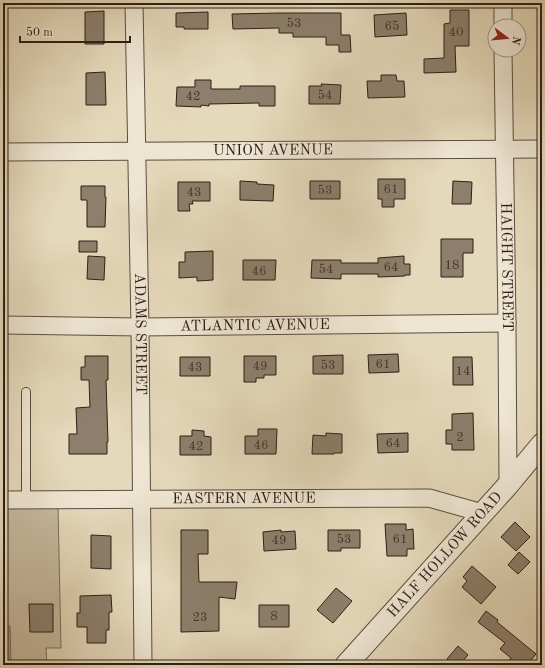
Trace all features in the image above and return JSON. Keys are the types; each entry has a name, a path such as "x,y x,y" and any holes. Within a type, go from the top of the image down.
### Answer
{"street":[{"name":"ADAMS STREET","path":"134,3 140,327 143,665"},
{"path":"502,3 503,18"},
{"name":"HAIGHT STREET","path":"503,58 508,485"},
{"name":"UNION AVENUE","path":"3,152 542,149"},
{"name":"ATLANTIC AVENUE","path":"3,325 140,327 507,323"},
{"name":"HALF HOLLOW ROAD","path":"346,665 508,485 542,444"},
{"name":"EASTERN AVENUE","path":"3,500 429,498 482,513"}],"lane":[{"path":"26,392 26,500"}],"shaded area":[{"path":"58,507 61,648 46,648 47,665 3,665 3,508"},
{"path":"3,626 10,626 11,665 3,665"}],"building":[{"path":"450,10 469,10 469,46 455,46 456,72 424,73 424,59 444,58 444,24 450,23"},
{"path":"104,11 104,44 85,44 85,12"},
{"path":"208,12 208,29 184,29 184,27 176,27 176,13"},
{"path":"341,13 341,35 350,35 351,52 339,52 339,45 326,45 326,37 293,37 293,33 279,33 279,28 233,29 232,14"},
{"path":"406,13 407,35 375,37 374,15"},
{"path":"105,72 106,105 86,105 86,73"},
{"path":"381,75 396,75 397,81 404,81 405,97 368,98 367,81 381,81"},
{"path":"195,80 211,80 211,89 240,89 240,86 275,86 275,106 259,106 259,103 209,104 209,106 201,105 201,107 176,106 177,87 195,87"},
{"path":"321,84 341,85 340,104 309,104 309,86 322,86"},
{"path":"378,179 405,179 405,199 394,199 394,207 382,207 382,199 378,199"},
{"path":"240,181 274,185 273,201 240,200"},
{"path":"310,181 340,181 340,199 310,199"},
{"path":"453,181 472,182 471,204 452,204"},
{"path":"178,182 210,182 210,201 192,201 193,204 189,204 190,211 178,211"},
{"path":"81,186 105,186 105,227 87,227 87,200 81,200"},
{"path":"441,239 473,239 473,253 463,253 463,277 441,277"},
{"path":"79,241 97,241 97,252 79,252"},
{"path":"213,251 213,280 197,281 197,277 179,278 179,262 185,262 185,252"},
{"path":"88,256 105,257 104,280 87,279"},
{"path":"404,256 404,264 410,264 410,275 378,277 378,274 341,274 341,279 311,278 312,260 341,260 341,263 378,263 378,258"},
{"path":"243,260 276,260 275,280 243,280"},
{"path":"398,354 399,372 369,373 368,355"},
{"path":"343,355 343,374 313,374 313,356"},
{"path":"85,356 108,356 108,380 106,380 107,454 69,454 69,434 77,434 76,408 90,407 89,380 81,380 81,367 85,367"},
{"path":"244,356 276,356 276,375 264,375 264,378 256,378 256,382 244,382"},
{"path":"180,357 210,357 210,376 180,376"},
{"path":"453,357 472,357 473,385 453,385"},
{"path":"473,413 474,450 452,450 452,444 446,444 446,430 452,430 452,414"},
{"path":"258,429 277,429 276,454 245,454 245,436 258,436"},
{"path":"192,430 204,431 204,436 211,437 211,455 180,455 180,436 192,436"},
{"path":"326,433 342,434 342,453 312,454 313,435 326,436"},
{"path":"408,433 408,452 378,453 377,434"},
{"path":"515,522 530,537 516,551 501,537"},
{"path":"385,524 406,524 406,530 413,529 414,549 407,549 407,556 387,556"},
{"path":"181,530 208,530 208,554 198,554 199,582 237,582 235,599 219,597 219,631 181,632"},
{"path":"281,530 281,532 295,531 296,549 264,551 263,532"},
{"path":"328,530 360,530 360,548 341,548 341,551 328,551"},
{"path":"91,535 111,536 111,569 91,568"},
{"path":"519,552 530,562 518,574 508,565"},
{"path":"472,566 496,587 481,604 462,587 467,581 463,577"},
{"path":"336,588 352,601 333,623 317,610"},
{"path":"111,595 112,612 109,612 109,630 106,630 106,643 87,643 87,627 77,627 77,613 80,613 80,596"},
{"path":"29,604 53,604 53,632 30,632"},
{"path":"259,605 289,605 289,627 259,627"},
{"path":"486,611 536,654 527,665 505,665 511,658 500,649 505,643 478,622"},
{"path":"458,646 468,655 459,665 454,665 447,659"}]}
